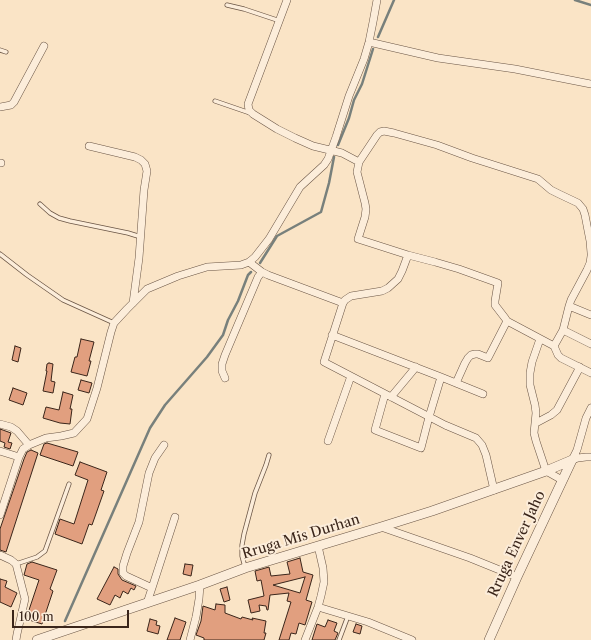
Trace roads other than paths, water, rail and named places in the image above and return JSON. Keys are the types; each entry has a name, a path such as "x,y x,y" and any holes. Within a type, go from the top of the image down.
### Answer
{"street":[{"path":"287,0 248,104 249,110 277,129 295,138 313,146 342,153 359,162"},
{"path":"0,515 23,449 46,438 74,433 87,419 97,388 108,340 114,323 146,290 178,276 207,267 241,265 249,262 255,257 269,239 300,187 328,159 369,42 376,0"},
{"path":"369,42 438,58 515,68 591,84"},
{"path":"0,107 11,105 14,102 44,46"},
{"path":"554,346 562,330 571,300 590,263 590,241 583,209 578,203 551,190 538,179 437,145 394,133 384,131 380,132 359,162 357,172 366,209 358,239 459,269 498,283 494,300 495,305 507,321 554,346 558,355 591,373"},
{"path":"89,146 135,157 145,164 147,171 144,190 139,258 133,303"},
{"path":"408,255 398,279 388,288 382,291 348,297 343,304 324,362 429,417 476,438 482,445 486,455 494,490"},
{"path":"249,262 262,272 343,304"},
{"path":"225,378 222,371 222,364 225,355 258,277 262,272"},
{"path":"569,306 591,315"},
{"path":"456,383 468,358 471,355 478,354 488,358 507,321"},
{"path":"562,330 591,344"},
{"path":"332,335 483,394"},
{"path":"540,339 530,373 530,384 535,405 536,423 534,433 546,471 562,480"},
{"path":"416,367 388,395 375,430 421,448 441,377"},
{"path":"536,423 557,410 580,367"},
{"path":"328,441 351,376"},
{"path":"572,460 577,450 586,418 591,408"},
{"path":"0,424 11,427 17,431 29,445"},
{"path":"152,588 126,576 123,573 123,566 126,553 139,522 148,473 155,458 164,445"},
{"path":"0,451 19,457"},
{"path":"572,460 591,457"},
{"name":"Rruga Mis Durhan","path":"37,640 200,585 245,568 381,528 494,490 572,460"},
{"name":"Rruga Enver Jaho","path":"489,640 572,460"},
{"path":"147,603 175,517"},
{"path":"381,528 470,558 517,577"},
{"path":"305,640 318,607 324,582 323,568 318,546"},
{"path":"0,555 16,564 25,599 16,640"},
{"path":"190,640 196,617 200,585"},
{"path":"318,607 368,622 412,640"},
{"path":"63,640 68,630"}],"lane":[{"path":"227,6 244,9 280,21"},
{"path":"0,50 6,52"},
{"path":"215,101 253,114"},
{"path":"40,204 50,213 59,218 141,237"},
{"path":"0,254 63,300 114,323"},
{"path":"245,568 242,556 244,534 255,492 270,454"},
{"path":"16,564 37,557 45,551 68,484"},
{"path":"339,640 348,616"}],"waterway":[{"path":"378,37 394,0"},
{"path":"575,0 591,5"},
{"path":"338,145 349,118 354,100 362,84 373,49"},
{"path":"260,263 277,236 321,212 334,157"},
{"path":"65,621 150,428 165,405 207,357 223,335 228,320 238,301 248,275 251,272"}]}
